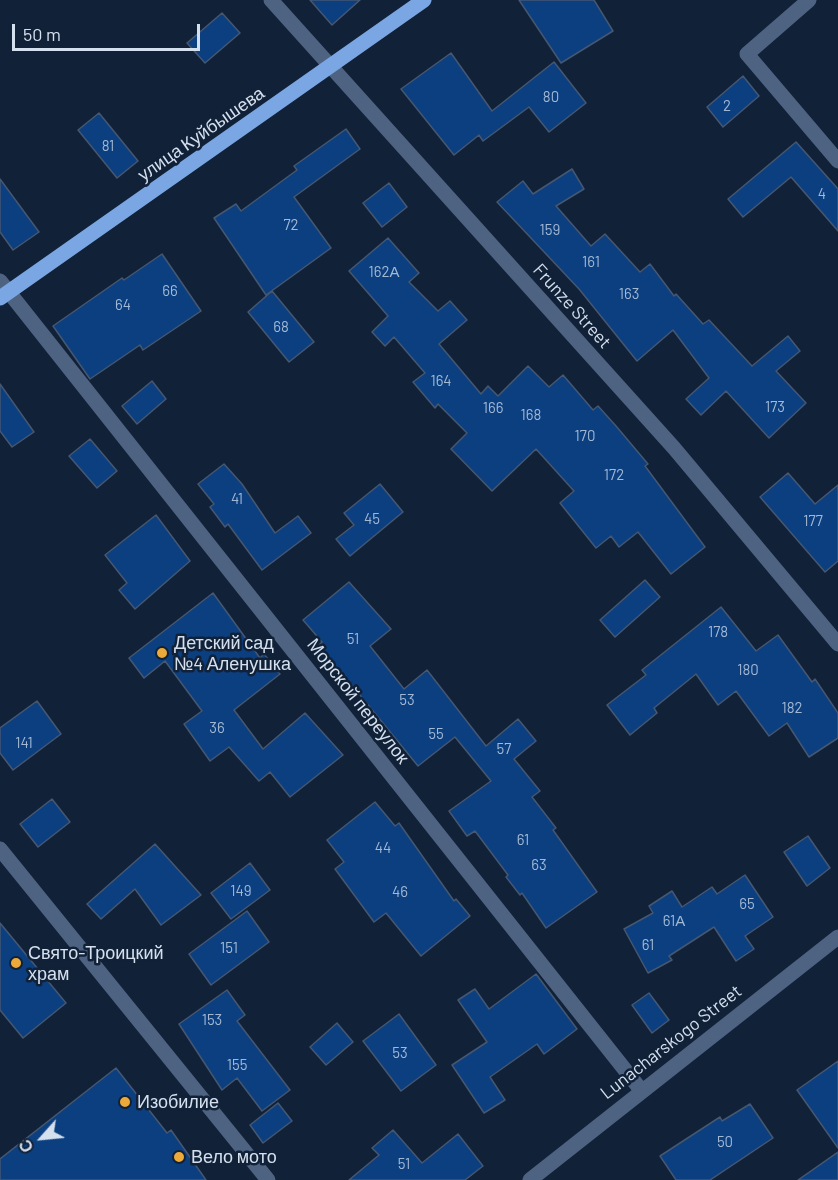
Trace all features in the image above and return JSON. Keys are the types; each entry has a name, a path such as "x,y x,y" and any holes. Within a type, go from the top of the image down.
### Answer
{"main road":[{"name":"улица Куйбышева","path":"3,290 331,67 424,0"}],"street":[{"name":"Frunze Street","path":"271,0 674,448 838,644"},
{"path":"809,0 747,54 838,162"},
{"name":"Морской переулок","path":"3,290 641,1090"},
{"path":"0,849 268,1180"},
{"name":"Lunacharskogo Street","path":"530,1180 641,1090 838,937"}],"building":[{"path":"310,0 360,0 332,25"},
{"path":"519,0 594,0 613,31 561,63"},
{"path":"222,13 240,33 205,63 187,43"},
{"path":"451,53 492,111 554,62 586,103 549,132 529,107 483,141 479,135 454,155 401,89"},
{"path":"743,76 759,96 723,127 707,107"},
{"path":"99,113 138,161 117,178 78,130"},
{"path":"346,129 360,149 294,197 331,248 266,295 214,218 236,204 241,211 297,170 294,166"},
{"path":"796,142 838,189 838,231 791,177 743,217 728,199"},
{"path":"572,169 584,189 556,206 591,246 605,234 640,272 650,264 674,296 676,294 703,324 709,320 752,366 788,336 800,351 776,371 806,403 769,438 726,391 701,415 686,399 709,378 673,330 637,361 579,289 497,202 523,181 533,194"},
{"path":"0,179 39,232 13,250 0,232"},
{"path":"389,183 407,207 382,227 363,203"},
{"path":"388,238 419,273 409,282 438,311 450,301 467,320 439,344 481,394 488,386 498,396 528,366 549,387 563,375 593,410 598,406 648,464 645,466 705,547 671,574 638,532 619,547 611,536 596,548 560,503 574,491 536,449 492,491 451,449 467,433 438,404 435,408 413,382 425,373 394,337 385,346 372,332 388,316 349,271"},
{"path":"162,254 201,311 143,350 140,345 90,379 53,326 122,278 124,280"},
{"path":"272,291 314,342 289,362 248,312"},
{"path":"152,381 166,399 137,424 122,406"},
{"path":"0,384 34,432 12,447 0,431"},
{"path":"90,439 117,471 97,488 69,456"},
{"path":"224,464 242,484 275,533 298,516 311,533 262,570 228,524 225,527 210,507 214,504 198,484"},
{"path":"788,473 815,504 838,485 838,561 825,572 760,497"},
{"path":"380,484 403,512 350,556 336,539 354,525 344,513"},
{"path":"156,515 190,561 135,609 119,590 127,583 105,555"},
{"path":"645,580 660,597 615,637 600,620"},
{"path":"349,582 391,629 370,646 404,689 427,670 486,746 518,719 536,741 514,759 540,791 532,797 556,828 553,830 597,892 546,928 522,893 520,895 506,877 508,875 475,831 467,836 449,811 491,781 455,737 418,766 337,667 333,670 315,649 322,642 303,620"},
{"path":"213,593 260,658 264,654 280,674 234,710 263,749 305,713 343,755 290,797 270,772 259,781 229,747 210,761 184,724 202,711 165,661 144,678 129,658"},
{"path":"721,607 756,651 778,635 812,682 815,679 838,713 838,738 809,757 787,723 769,736 736,691 718,705 696,674 654,708 657,713 630,735 607,705 646,675 642,670"},
{"path":"37,701 61,734 13,770 0,753 0,728"},
{"path":"52,799 70,822 38,847 20,824"},
{"path":"375,802 395,826 399,823 454,901 456,899 470,916 421,956 386,913 374,922 335,869 344,862 327,840"},
{"path":"808,836 830,868 807,886 784,852"},
{"path":"155,844 201,895 161,925 135,889 101,919 87,904"},
{"path":"250,863 270,890 231,919 211,893"},
{"path":"745,875 773,917 745,936 754,949 736,961 714,927 669,956 672,960 648,973 624,929 653,913 649,906 672,891 682,907 712,887 717,894"},
{"path":"247,911 269,942 211,985 189,954"},
{"name":"Свято-Троицкий храм","path":"0,923 66,1003 23,1038 0,1010"},
{"path":"536,974 577,1029 544,1054 537,1044 490,1077 505,1100 484,1113 452,1065 487,1042 458,1000 475,989 489,1009"},
{"path":"227,990 245,1015 237,1021 290,1090 262,1111 237,1078 222,1090 179,1024"},
{"path":"649,993 669,1020 652,1033 632,1005"},
{"path":"399,1014 436,1065 401,1091 363,1041"},
{"path":"337,1023 353,1042 326,1065 310,1047"},
{"path":"838,1061 838,1148 797,1090"},
{"path":"116,1068 167,1133 171,1130 206,1180 0,1180 0,1159"},
{"path":"278,1103 292,1121 263,1143 250,1125"},
{"path":"750,1104 773,1138 710,1180 676,1180 660,1156 720,1117 722,1121"},
{"path":"393,1130 422,1163 458,1134 483,1166 465,1180 349,1180 379,1155 372,1148"},
{"path":"838,1152 838,1180 798,1180"}],"place":[{"name":"Детский сад №4 Аленушка","path":"162,653"},
{"name":"Свято-Троицкий храм","path":"16,963"},
{"name":"Изобилие","path":"125,1102"},
{"name":"Вело мото","path":"179,1157"}]}
